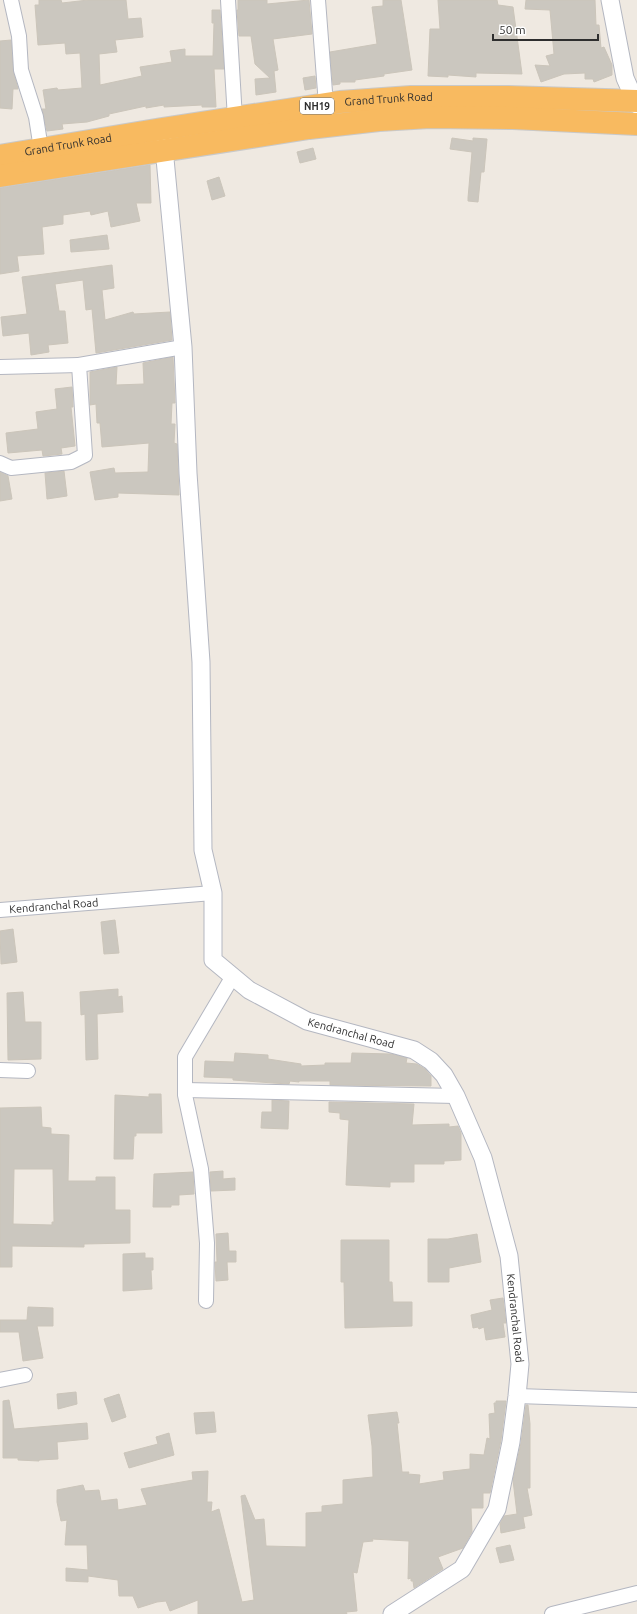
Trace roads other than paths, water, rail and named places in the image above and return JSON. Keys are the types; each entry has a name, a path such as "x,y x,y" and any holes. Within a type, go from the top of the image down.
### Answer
{"highway":[{"name":"Grand Trunk Road","path":"0,156 162,129 326,105 411,97 508,97 637,103"},
{"name":"Grand Trunk Road","path":"0,176 164,152 309,128 379,120 430,117 512,118 637,124"}],"street":[{"path":"10,0 19,36 21,70 36,117 40,149"},
{"path":"228,0 235,119"},
{"path":"318,0 326,105"},
{"path":"610,0 625,78 637,103"},
{"path":"162,129 183,347 188,473 201,662 204,850 213,893"},
{"path":"0,367 79,365 183,347"},
{"path":"0,463 11,468 71,462 86,455 79,365"},
{"name":"Kendranchal Road","path":"0,910 213,893 213,960 249,990 307,1021 414,1050 431,1061 444,1075 456,1096 483,1158 509,1256 520,1364 518,1396 511,1442 497,1509 462,1569 392,1614"},
{"path":"206,1301 207,1243 201,1169 185,1090 185,1057 233,976"},
{"path":"0,1070 28,1071"},
{"path":"185,1090 456,1096"},
{"path":"0,1380 25,1375"},
{"path":"518,1396 637,1400"},
{"path":"552,1614 637,1593"}]}
